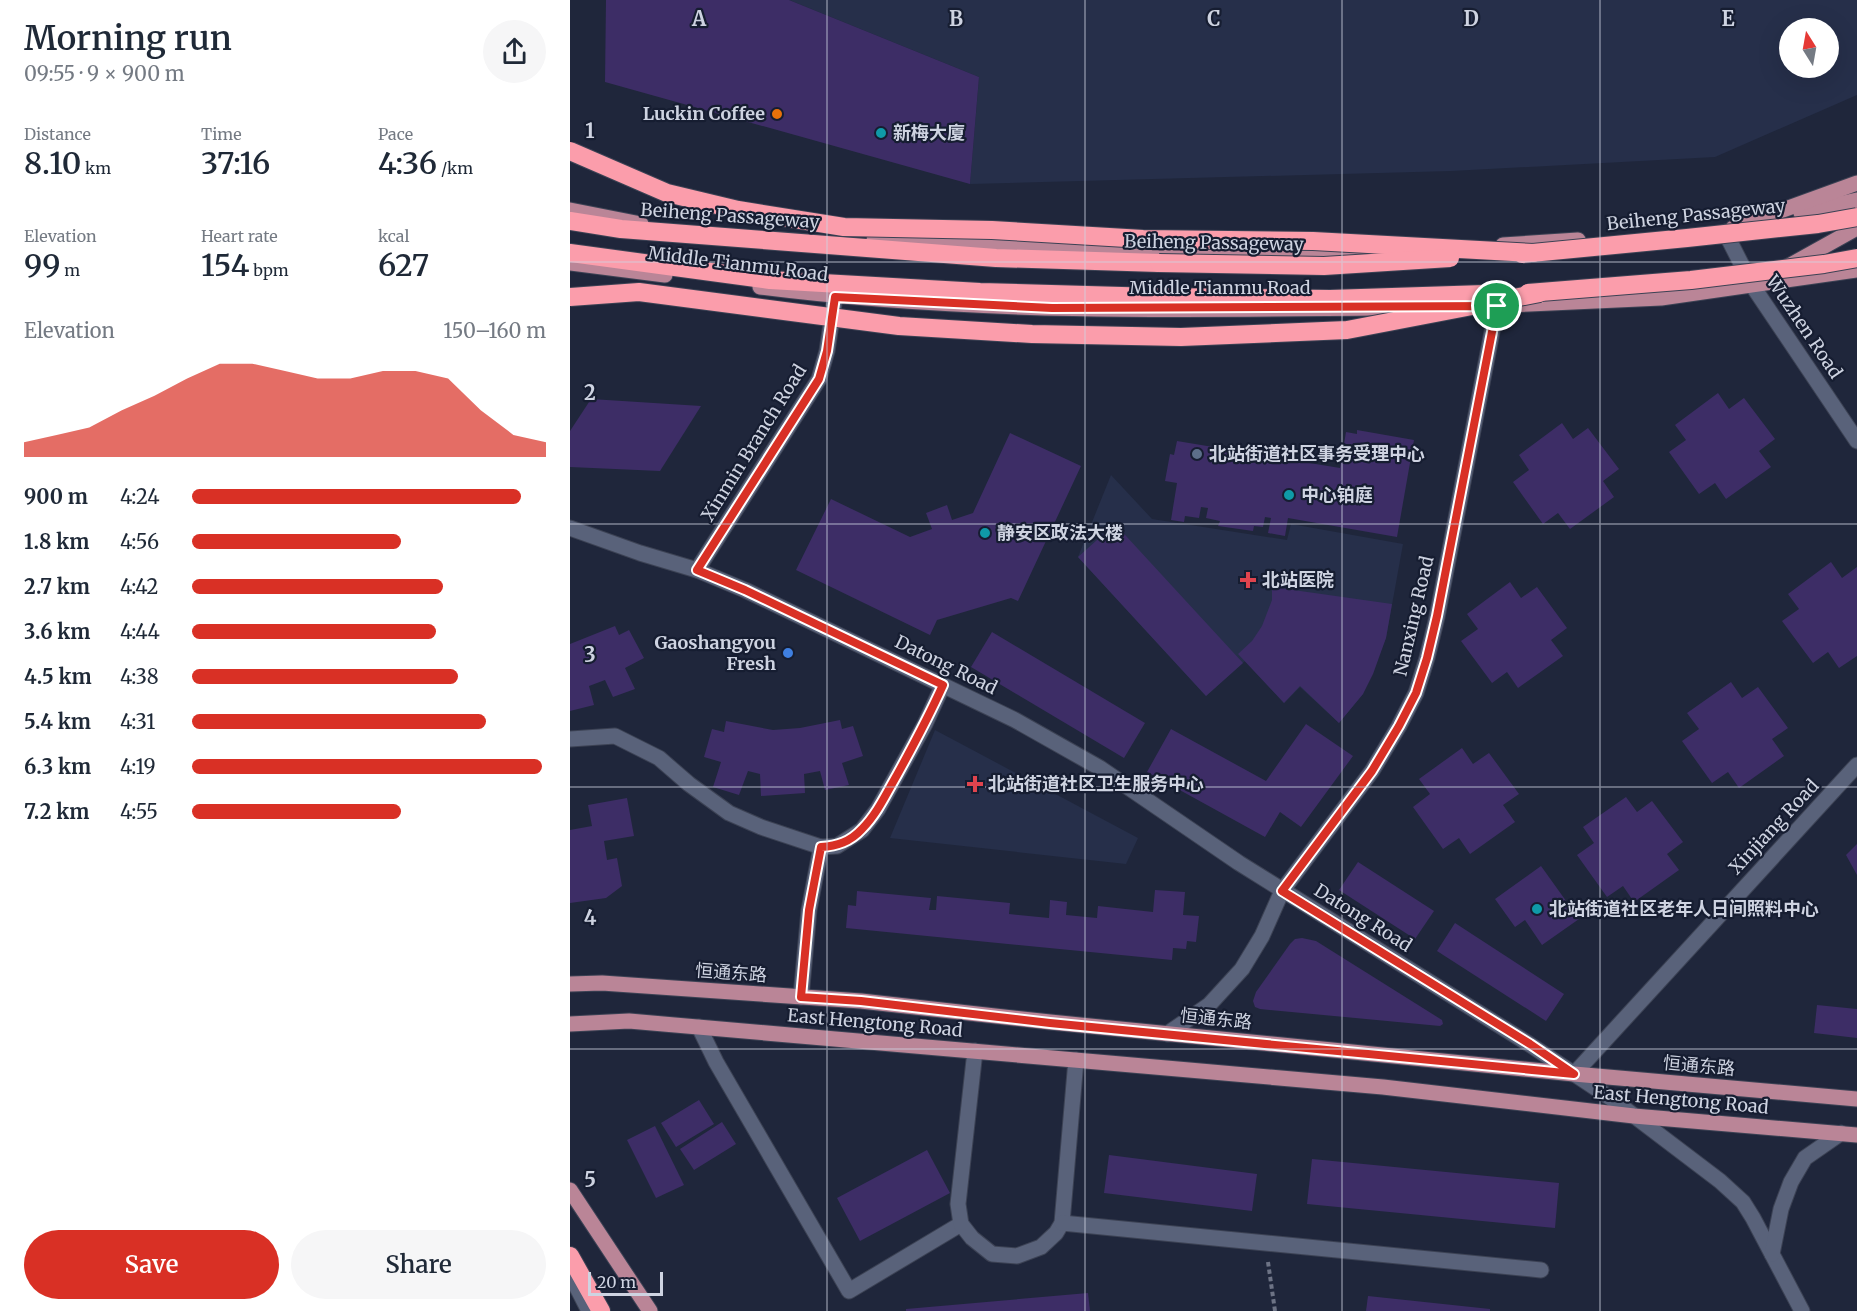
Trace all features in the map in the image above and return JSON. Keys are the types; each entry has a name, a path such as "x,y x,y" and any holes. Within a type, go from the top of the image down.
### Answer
{"highway":[{"path":"570,151 667,193 738,210 844,227 993,230 1143,239 1313,241 1533,253"},
{"name":"Beiheng Passageway","path":"570,221 621,229 1008,259 1324,266 1533,253 1818,224 1857,217"},
{"path":"570,253 770,280 980,292 1330,299 1540,293 1691,280 1857,258"},
{"path":"570,297 639,292 899,326 1032,334 1180,337 1347,330 1540,293"},
{"path":"570,1256 601,1311"}],"main road":[{"name":"Middle Tianmu Road","path":"570,210 696,234 1237,253 1351,254 1725,231 1857,183"},
{"path":"1725,231 1857,200"},
{"name":"Middle Tianmu Road","path":"570,263 835,297 1052,308 1497,306 1661,298 1752,285 1857,228"},
{"path":"1752,285 1857,270"},
{"name":"恒通东路","path":"570,984 602,983 861,1001 1167,1034 1857,1100"},
{"name":"East Hengtong Road","path":"570,1024 629,1021 699,1027 1383,1087 1634,1116 1857,1135"},
{"path":"570,1190 650,1311"}],"street":[{"name":"Wuzhen Road","path":"1725,231 1752,285 1857,441"},
{"name":"Xinmin Branch Road","path":"697,570 819,379 827,351 835,297"},
{"name":"Nanxing Road","path":"1167,1034 1209,1005 1242,969 1262,936 1282,891 1372,771 1416,693 1437,616 1497,306"},
{"name":"Datong Road","path":"570,528 697,570 745,590 1015,720 1100,768 1282,891 1530,1044 1634,1116 1736,1195 1753,1218 1802,1311"},
{"path":"570,739 615,736 659,758 689,784 729,813 761,827 821,847 837,846 862,830 878,809 925,724 943,685"},
{"name":"Xinjiang Road","path":"1574,1074 1857,765"},
{"path":"801,997 809,910 821,847"},
{"path":"699,1027 716,1062 849,1291 961,1224"},
{"path":"975,1051 958,1204 961,1224 972,1238 992,1254 1017,1256 1041,1246 1056,1233 1062,1223 1076,1060"},
{"path":"1772,1254 1781,1209 1791,1182 1805,1158 1841,1133"},
{"path":"1062,1223 1541,1270"},
{"path":"570,1274 590,1311"}],"path":[{"path":"1266,1243 1275,1311"}],"shaded area":[{"path":"789,0 1857,0 1857,95 1715,157 1451,171 970,184 979,77"},
{"name":"北站医院","path":"1111,475 1152,519 1287,540 1291,524 1403,544 1386,638 1363,694 1339,723 1300,687 1284,703 1245,661 1206,696 1078,557"},
{"name":"北站街道社区卫生服务中心","path":"935,730 1138,838 1126,864 890,838"}],"building":[{"name":"新梅大廈","path":"606,0 789,0 979,77 970,184 605,82"},
{"path":"1718,393 1729,409 1744,398 1775,439 1759,451 1771,467 1726,499 1715,483 1699,494 1669,452 1686,440 1675,425"},
{"path":"591,399 701,406 660,471 570,467 570,431"},
{"path":"1562,423 1573,439 1588,428 1619,469 1603,481 1614,497 1570,529 1558,513 1543,524 1513,482 1529,470 1519,455"},
{"name":"中心铂庭","path":"1357,430 1414,440 1397,537 1288,518 1285,536 1268,533 1271,518 1265,517 1263,527 1254,526 1253,531 1218,526 1220,521 1206,518 1208,508 1201,507 1199,518 1185,516 1184,522 1171,520 1177,483 1165,481 1170,454 1174,455 1177,441 1340,468 1346,432 1357,434"},
{"name":"静安区政法大楼","path":"1010,433 1081,466 1018,601 1011,598 937,620 930,635 796,570 831,499 910,537 932,529 926,513 947,505 952,520 973,513"},
{"path":"1115,524 1243,663 1206,696 1078,557"},
{"path":"1831,562 1842,578 1857,567 1857,656 1839,668 1828,652 1813,663 1782,621 1799,609 1788,594"},
{"path":"1510,582 1521,598 1537,587 1567,628 1551,640 1563,656 1518,688 1507,672 1492,683 1461,641 1478,629 1467,614"},
{"path":"1272,587 1392,604 1386,638 1373,674 1363,694 1339,723 1300,686 1284,703 1238,654 1252,641 1262,626 1272,600"},
{"path":"615,626 619,635 629,630 644,658 625,668 635,689 613,697 605,680 589,686 594,705 570,711 570,644"},
{"path":"992,632 1145,723 1124,758 971,667"},
{"path":"1731,682 1742,698 1758,687 1788,728 1772,739 1784,756 1739,788 1728,772 1712,783 1682,741 1699,729 1687,713"},
{"path":"840,720 842,729 853,726 863,756 842,763 849,785 825,790 820,771 804,774 805,793 761,796 760,774 748,771 739,795 713,787 721,762 704,757 712,729 724,732 726,721 773,730 800,728"},
{"path":"1306,724 1353,756 1301,827 1280,812 1265,837 1147,772 1171,729 1266,781"},
{"path":"1462,748 1473,764 1489,753 1519,794 1503,805 1515,822 1470,854 1459,838 1443,849 1413,807 1430,794 1419,779"},
{"path":"1626,797 1637,812 1652,801 1683,842 1667,854 1679,870 1634,902 1623,886 1607,897 1577,855 1594,843 1583,827"},
{"path":"627,798 634,836 604,841 607,860 617,858 622,886 606,898 570,903 570,830 592,826 588,805"},
{"path":"1857,844 1857,875 1846,855"},
{"path":"1358,862 1434,911 1415,939 1339,890"},
{"name":"北站街道社区老年人日间照料中心","path":"1541,866 1579,919 1542,945 1525,920 1515,927 1495,899"},
{"path":"1155,890 1185,892 1183,915 1199,916 1196,942 1187,941 1186,949 1173,948 1172,960 846,928 848,905 856,906 857,891 931,898 929,910 936,910 937,896 1010,903 1009,914 1049,918 1050,900 1067,902 1066,915 1097,918 1098,906 1153,912"},
{"path":"1455,923 1564,994 1546,1021 1437,951"},
{"path":"1295,939 1316,941 1442,1020 1443,1024 1440,1026 1255,1007 1253,1001 1256,992 1290,944"},
{"path":"1817,1005 1857,1009 1857,1038 1814,1033"},
{"path":"699,1100 714,1124 676,1147 661,1123"},
{"path":"722,1122 736,1144 694,1170 680,1149"},
{"path":"655,1126 684,1185 656,1198 627,1140"},
{"path":"927,1150 950,1193 860,1241 837,1198"},
{"path":"1109,1155 1257,1174 1252,1211 1104,1193"},
{"path":"1312,1159 1559,1183 1555,1228 1307,1204"},
{"path":"1088,1293 1090,1311 906,1311 906,1309"},
{"path":"1368,1296 1490,1309 1490,1311 1366,1311"}],"place":[{"name":"Luckin Coffee","path":"777,114"},
{"name":"新梅大廈","path":"881,133"},
{"name":"北站街道社区事务受理中心","path":"1197,454"},
{"name":"中心铂庭","path":"1289,495"},
{"name":"静安区政法大楼","path":"985,533"},
{"name":"北站医院","path":"1248,580"},
{"name":"Gaoshangyou Fresh","path":"788,653"},
{"name":"北站街道社区卫生服务中心","path":"975,784"},
{"name":"北站街道社区老年人日间照料中心","path":"1537,909"}],"route":[{"path":"835,297 1052,308 1497,306 1437,616 1416,693 1372,771 1282,891 1530,1044 1574,1074 1050,1023 861,1001 801,997 809,910 821,847 837,846 850,838 862,830 878,809 925,724 943,685 745,590 697,570 813,391 824,367 835,297"}]}
